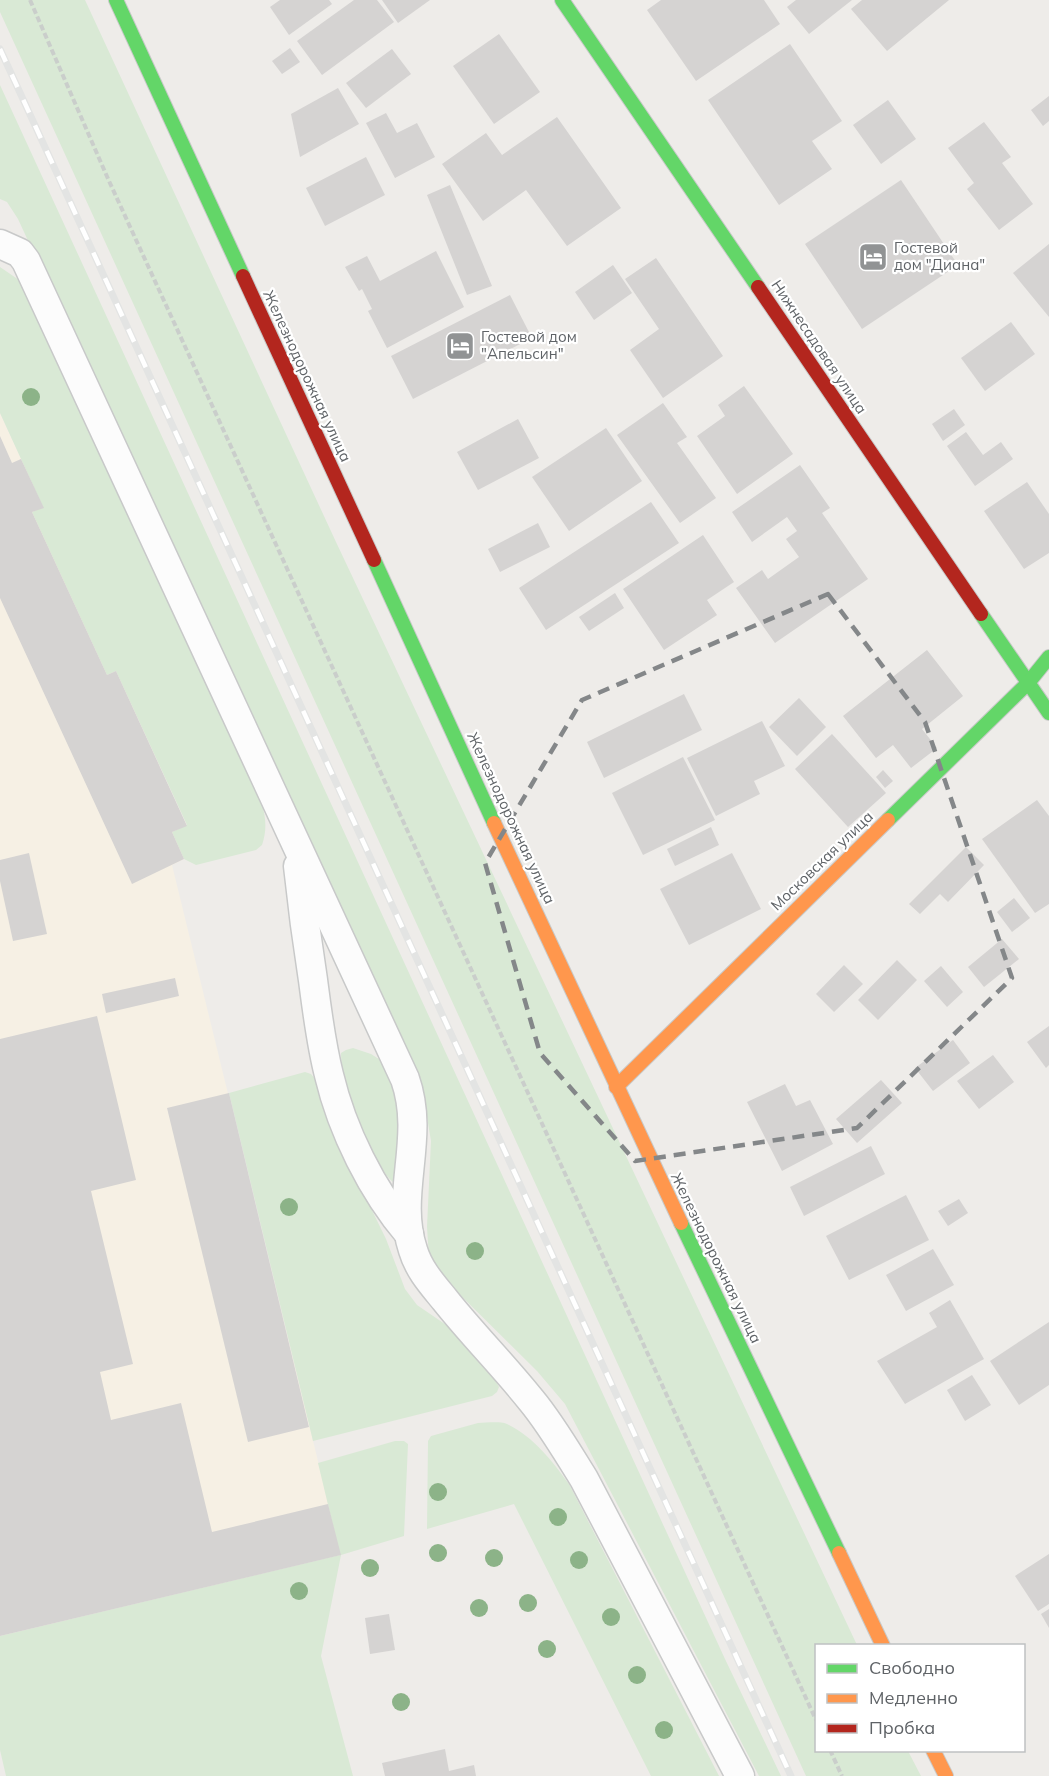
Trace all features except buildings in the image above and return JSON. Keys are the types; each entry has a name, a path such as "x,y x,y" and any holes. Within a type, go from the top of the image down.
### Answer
{"main road":[{"name":"Железнодорожная улица","path":"116,0 616,1087 882,1644"},
{"name":"Нижнесадовая улица","path":"562,0 1049,713"},
{"name":"Московская улица","path":"616,1087 1028,683 1049,657"},
{"path":"934,1752 946,1776"}],"lane":[{"path":"0,244 20,253 26,261 405,1079 411,1095 413,1134 406,1204 413,1251 428,1280 556,1432 584,1479 740,1776"},
{"path":"297,848 302,906 316,1004 334,1093 356,1149 378,1192 391,1213 409,1234"}],"path":[{"path":"30,0 124,213 815,1718"},
{"path":"831,1752 842,1776"}],"highlighted area":[{"path":"828,594 925,722 1012,978 857,1128 635,1161 540,1053 485,863 582,700"}],"shaded area":[{"path":"0,413 44,508 33,512 107,675 116,671 187,826 173,832 184,859 172,865 341,1555 0,1636"}],"green space":[{"path":"0,0 85,0 336,542 857,1644 815,1644 815,1752 909,1752 921,1776 806,1776 0,12"},
{"path":"0,85 781,1776 759,1776 565,1404 537,1371 443,1278 429,1258 427,1227 431,1141 426,1111 409,1064 18,219 7,202 0,199"},
{"path":"0,267 19,280 27,291 262,804 265,835 262,845 256,850 196,865 184,859 172,832 187,825 116,671 107,675 32,512 43,507 0,413"},
{"path":"353,1048 371,1054 382,1061 402,1096 395,1183 389,1178 375,1156 360,1126 347,1091 341,1053"},
{"path":"305,1072 311,1074 317,1081 341,1147 386,1239 405,1289 417,1305 458,1333 488,1367 499,1387 492,1396 313,1441 229,1093"},
{"path":"478,1423 504,1423 525,1435 542,1450 569,1484 719,1776 651,1776 514,1504 427,1529 428,1441 431,1436"},
{"path":"395,1441 404,1441 408,1444 404,1536 341,1555 321,1656 353,1776 6,1776 0,1750 0,1636 340,1555 318,1463"}],"railway":[{"path":"0,49 791,1776"}],"traffic: fast":[{"path":"116,0 243,276"},
{"path":"562,0 758,287"},
{"path":"374,560 494,823"},
{"path":"981,614 1049,713"},
{"path":"888,820 1028,683 1049,657"},
{"path":"681,1223 839,1553"}],"traffic: slow":[{"path":"616,1087 888,820"},
{"path":"494,823 681,1223"},
{"path":"839,1553 882,1644"},
{"path":"934,1752 946,1776"}],"traffic: jam":[{"path":"243,276 374,560"},
{"path":"758,287 981,614"}],"place":[{"name":"Гостевой дом \"Диана\"","path":"873,257"},
{"name":"Гостевой дом \"Апельсин\"","path":"460,346"}]}
